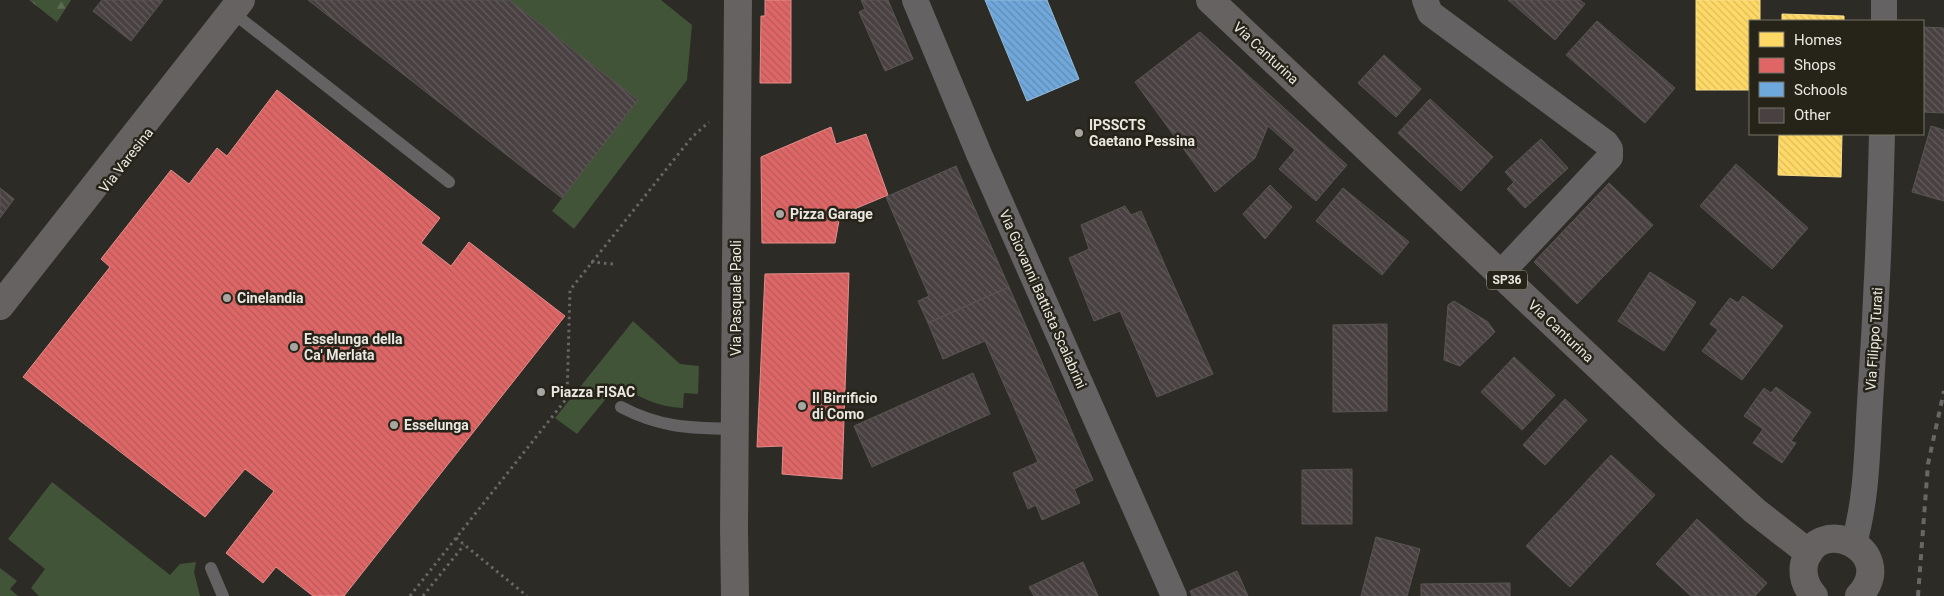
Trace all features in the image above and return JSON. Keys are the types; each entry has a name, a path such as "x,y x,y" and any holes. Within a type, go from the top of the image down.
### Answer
{"main road":[{"name":"Via Pasquale Paoli","path":"735,596 738,0"},
{"name":"Via Canturina","path":"1210,0 1670,434 1755,511 1809,553"},
{"name":"Via Varesina","path":"0,306 241,7"},
{"path":"1814,596 1805,583 1804,566 1809,553 1819,543 1836,538 1854,543 1866,556 1869,564 1868,582 1859,596"}],"street":[{"name":"Via Giovanni Battista Scalabrini","path":"915,0 979,154 1174,596"},
{"path":"1425,0 1430,13 1606,142 1610,149 1610,157 1500,274"},
{"path":"1884,0 1884,20"},
{"name":"Via Filippo Turati","path":"1854,543 1861,511 1866,460 1878,279 1882,135"}],"lane":[{"path":"241,7 449,182"},
{"name":"Via Varesina","path":"0,320 241,7"},
{"path":"621,407 659,423 687,428 735,429"},
{"path":"211,568 223,596"}],"path":[{"path":"410,596 567,398 570,290 692,137 738,96"},
{"path":"591,262 613,264"},
{"path":"456,538 527,596"},
{"path":"423,596 464,545"}],"green space":[{"path":"29,0 71,0 57,22"},
{"path":"509,0 661,0 692,25 687,80 574,229 552,211 638,100"},
{"path":"633,321 680,364 699,366 698,394 684,393 683,408 665,406 633,393 618,384 577,434 555,418"},
{"path":"52,482 170,575 180,564 196,562 194,572 200,596 39,596 31,588 45,569 8,539"},
{"path":"0,568 17,581 10,589 18,596 0,596"}],"building: Homes":[{"path":"1696,0 1760,0 1760,20 1749,20 1749,90 1696,90"},
{"path":"1782,14 1844,16 1844,20 1782,20"},
{"path":"1779,135 1842,135 1841,177 1778,175"}],"building: Shops":[{"path":"765,0 791,0 791,83 760,83 761,16 765,16"},
{"name":"Esselunga della Ca' Merlata","path":"277,90 440,218 421,243 451,266 469,242 565,316 344,596 313,596 276,567 263,583 226,553 274,491 245,469 205,517 23,377 110,267 101,259 171,170 189,184 217,148 227,156"},
{"path":"831,127 836,144 866,134 888,195 840,215 835,243 762,243 761,157"},
{"name":"Il Birrificio di Como","path":"849,273 842,479 782,474 783,446 757,447 765,274"}],"building: Schools":[{"path":"985,0 1047,0 1079,79 1027,101"}],"building: Other":[{"path":"102,0 163,0 131,41 93,11"},
{"path":"308,0 509,0 638,100 562,198"},
{"path":"861,0 888,0 913,59 885,71 859,12 865,9"},
{"path":"1508,0 1580,0 1585,4 1555,40"},
{"path":"1597,21 1675,88 1645,123 1566,55"},
{"path":"1924,27 1944,28 1944,113 1924,112"},
{"path":"1200,32 1347,165 1316,201 1279,169 1295,150 1268,126 1255,158 1215,192 1135,82"},
{"path":"1384,55 1421,89 1396,117 1358,83"},
{"path":"1430,99 1493,157 1461,191 1398,133"},
{"path":"1931,126 1944,130 1944,201 1912,192"},
{"path":"1541,139 1568,168 1525,208 1507,189 1514,182 1505,172"},
{"path":"1736,164 1808,228 1772,269 1700,206"},
{"path":"956,166 1009,287 928,323 918,301 929,296 886,197"},
{"path":"1609,183 1653,225 1577,304 1534,262"},
{"path":"1270,185 1292,207 1265,239 1243,214"},
{"path":"0,188 14,199 0,218"},
{"path":"1343,188 1409,242 1382,275 1316,221"},
{"path":"1125,206 1131,215 1141,211 1213,374 1157,397 1120,311 1094,321 1069,258 1089,249 1081,225"},
{"path":"1650,272 1696,302 1664,351 1618,321"},
{"path":"1009,287 1093,480 1074,489 1080,503 1042,520 1036,505 1028,509 1013,473 1038,462 985,341 943,359 928,323"},
{"path":"1743,296 1783,326 1742,380 1702,351 1718,330 1710,324 1730,298 1738,303"},
{"path":"1454,301 1488,322 1495,332 1460,366 1444,360 1448,305"},
{"path":"1387,324 1387,411 1333,412 1333,325"},
{"path":"1514,357 1555,395 1522,430 1481,392"},
{"path":"973,373 990,414 872,467 854,426"},
{"path":"1776,387 1811,412 1791,441 1796,443 1782,463 1753,443 1763,429 1744,416 1764,388 1771,393"},
{"path":"1565,399 1587,420 1545,465 1523,445"},
{"path":"1611,455 1655,495 1570,587 1526,546"},
{"path":"1352,469 1352,524 1302,524 1302,470"},
{"path":"1697,519 1767,583 1755,596 1691,596 1656,564"},
{"path":"1376,537 1420,549 1407,596 1361,596"},
{"path":"1083,562 1098,596 1034,596 1029,587"},
{"path":"1237,571 1248,596 1192,596 1190,591"},
{"path":"1510,583 1510,596 1421,596 1421,584"}],"railway":[{"path":"1918,596 1928,464 1944,391"}],"place":[{"name":"IPSSCTS Gaetano Pessina","path":"1079,133"},
{"name":"Pizza Garage","path":"780,214"},
{"name":"Cinelandia","path":"227,298"},
{"name":"Esselunga della Ca' Merlata","path":"294,347"},
{"name":"Piazza FISAC","path":"541,392"},
{"name":"Il Birrificio di Como","path":"802,406"},
{"name":"Esselunga","path":"394,425"}]}
